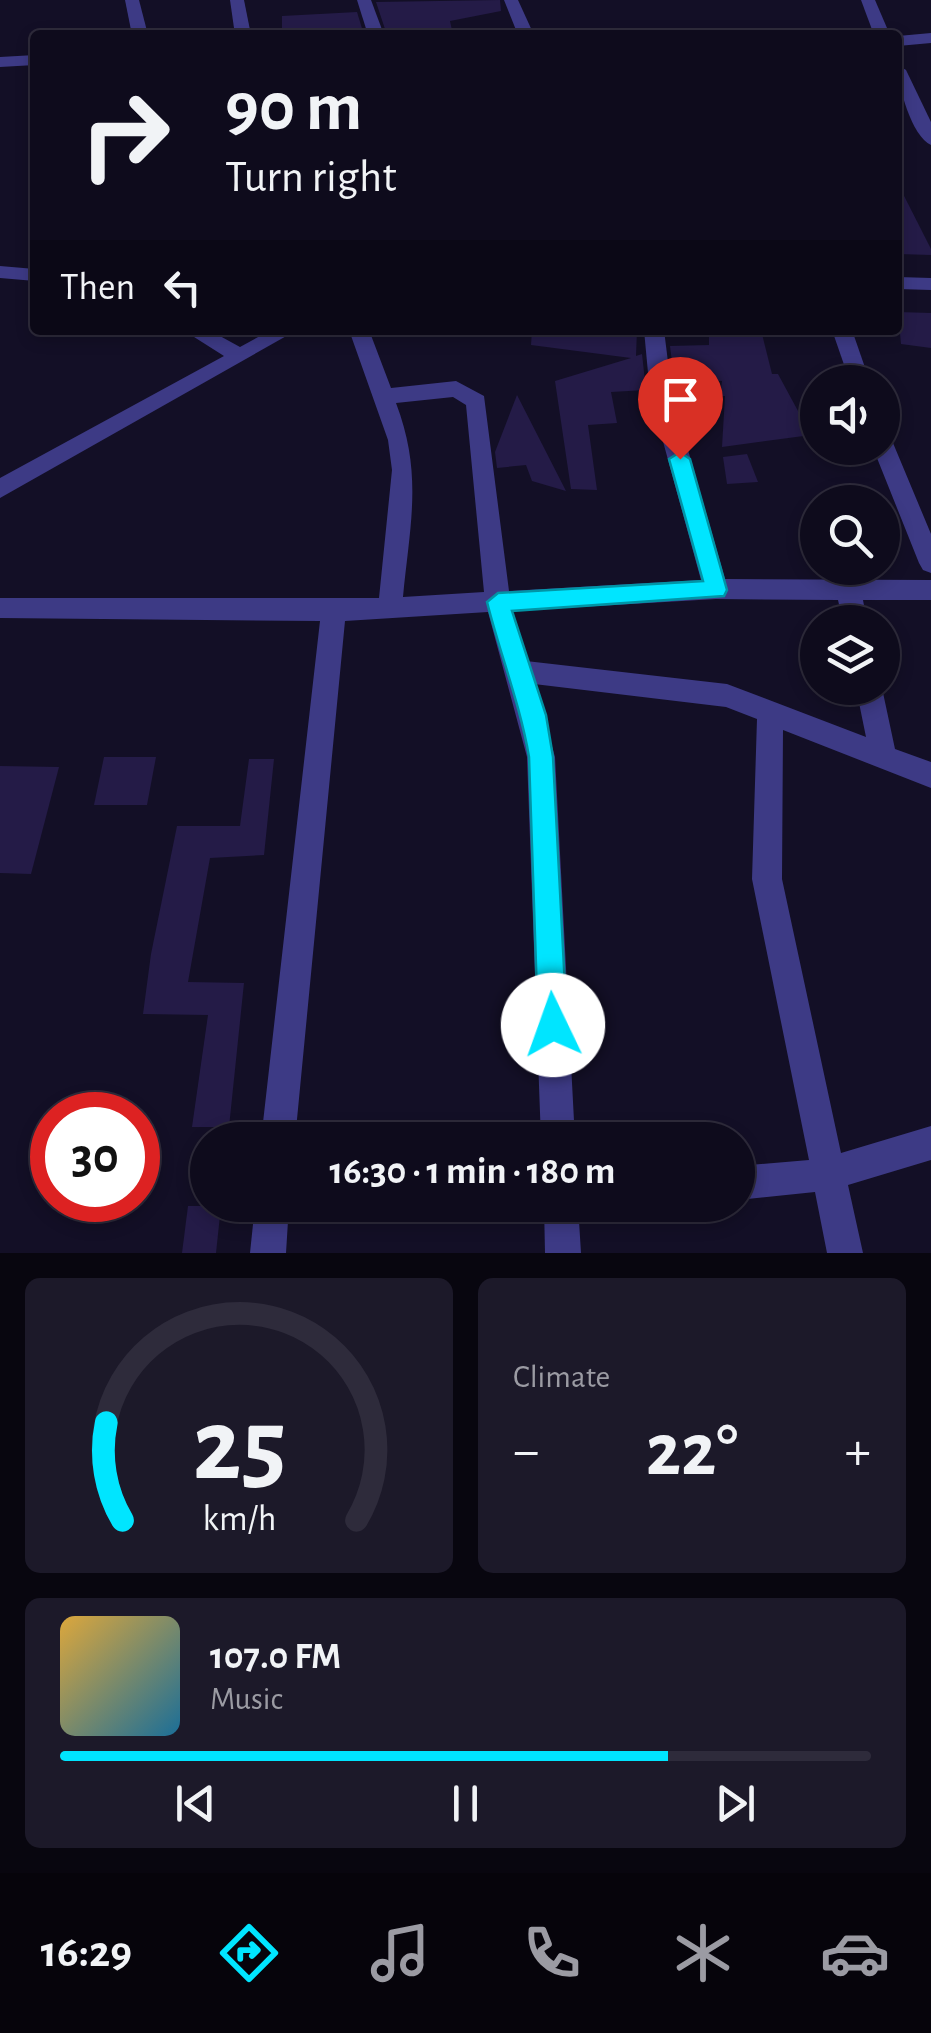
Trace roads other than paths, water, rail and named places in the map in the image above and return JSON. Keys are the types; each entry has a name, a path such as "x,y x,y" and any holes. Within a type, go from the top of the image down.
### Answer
{"street":[{"path":"132,0 139,30"},
{"path":"237,0 242,30"},
{"path":"364,0 374,30"},
{"path":"511,0 524,30"},
{"path":"868,0 880,30"},
{"path":"902,40 931,38"},
{"path":"0,62 30,60"},
{"path":"902,78 931,140"},
{"path":"0,272 30,275"},
{"path":"902,283 931,284"},
{"path":"203,335 240,355"},
{"path":"0,490 278,335"},
{"path":"361,335 399,440 402,470 390,608"},
{"path":"655,335 661,394 716,590"},
{"path":"844,335 854,365"},
{"path":"382,397 456,389 476,401 498,602 516,671 534,715 541,757 557,1122"},
{"path":"891,465 931,563"},
{"path":"848,588 852,605"},
{"path":"0,608 334,611 716,590 931,590"},
{"path":"280,1122 334,611"},
{"path":"516,671 727,696 931,775"},
{"path":"873,705 884,758"},
{"path":"770,710 768,879 776,935 845,1253"},
{"path":"755,1184 830,1172 931,1144"},
{"path":"268,1253 271,1222"},
{"path":"562,1222 563,1253"}]}
